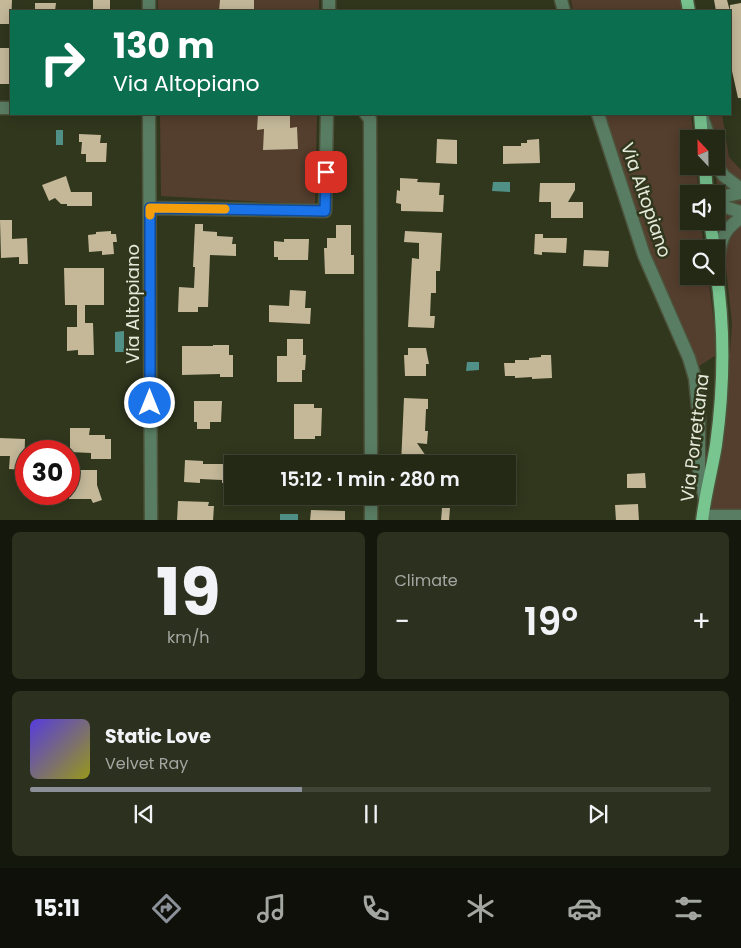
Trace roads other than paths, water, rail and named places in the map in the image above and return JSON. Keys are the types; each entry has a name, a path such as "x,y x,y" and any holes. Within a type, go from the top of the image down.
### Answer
{"main road":[{"path":"701,115 702,130"},
{"name":"Via Porrettana","path":"702,518 716,446 722,386 722,334 718,285"}],"street":[{"name":"Via Altopiano","path":"150,115 151,520"},
{"path":"150,208 325,211 327,115"},
{"path":"367,115 370,119 371,455"},
{"name":"Via Altopiano","path":"598,115 644,255 689,358 694,378 699,418 699,470 705,499"},
{"path":"701,115 707,130"},
{"path":"723,175 741,188"},
{"path":"725,196 741,193"},
{"path":"725,207 741,212"},
{"path":"722,240 724,233 741,218"},
{"path":"371,505 371,520"},
{"path":"702,518 741,516"}],"water":[{"path":"56,130 63,130 63,145 56,145"},
{"path":"493,182 510,182 510,192 492,191"},
{"path":"124,331 124,352 115,352 115,332"},
{"path":"467,362 479,362 479,370 466,371"},
{"path":"280,514 298,514 298,520 280,520"}]}
